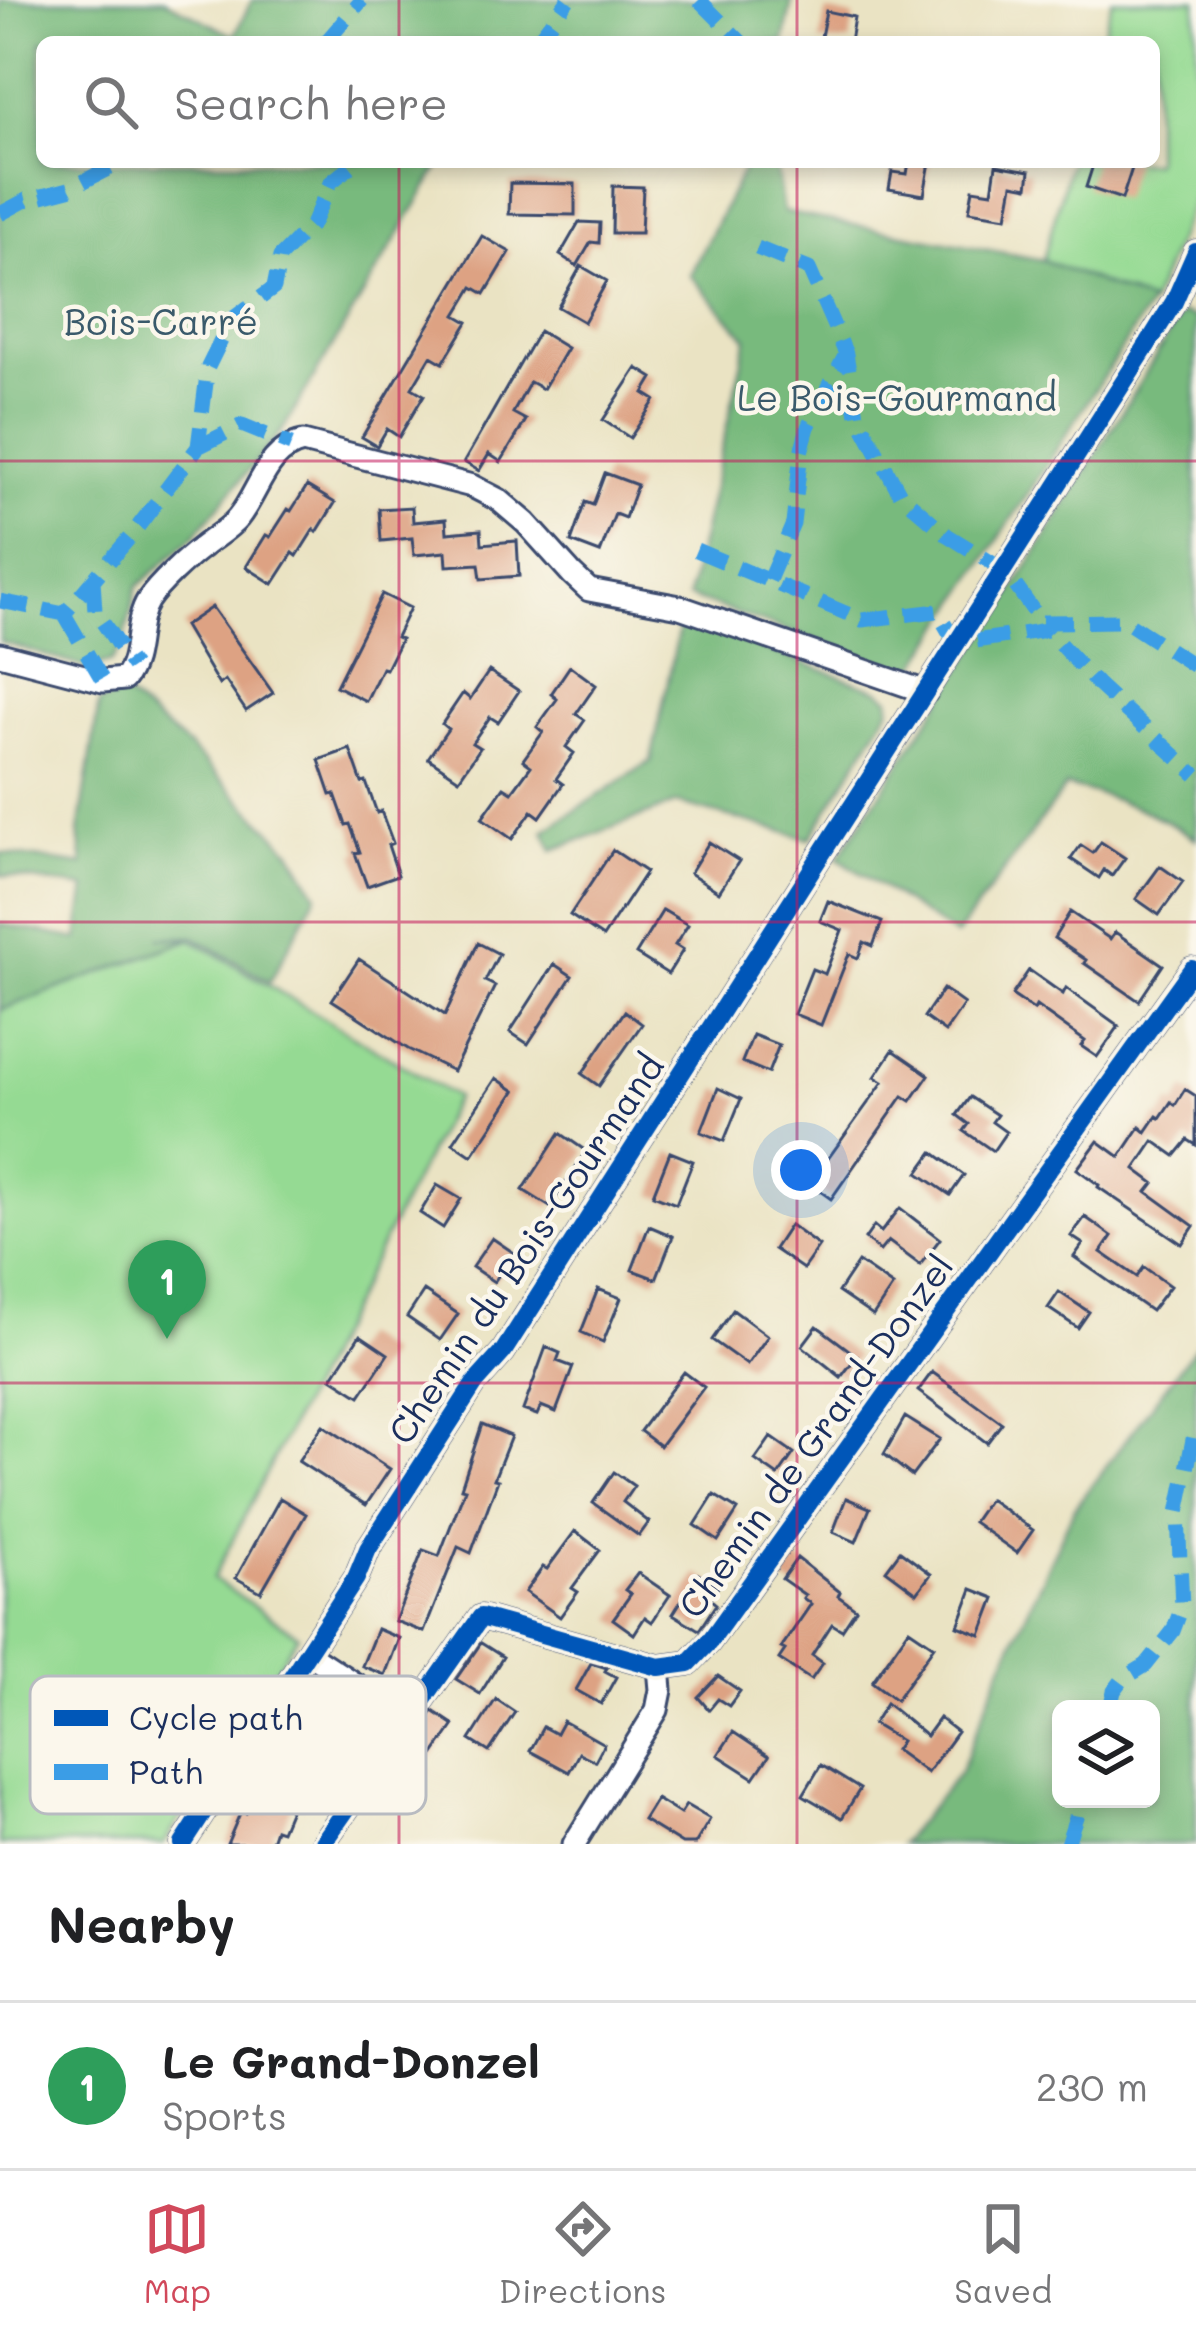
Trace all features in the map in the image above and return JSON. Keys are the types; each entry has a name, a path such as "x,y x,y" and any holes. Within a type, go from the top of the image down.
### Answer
{"street":[{"name":"Chemin du Bois-Gourmand","path":"292,1676 356,1578 368,1549 475,1383 503,1352 1174,302 1196,252"},
{"path":"0,654 103,680 124,679 134,667 136,632 148,600 196,551 237,520 274,457 303,442 472,486 499,500 526,523 590,590 680,607 926,692"},
{"name":"Chemin de Grand-Donzel","path":"658,1667 689,1663 709,1642 1192,969"},
{"path":"426,1696 481,1617 658,1667 657,1710 574,1844"},
{"path":"307,1653 341,1676"},
{"name":"Chemin du Bois-Gourmand","path":"183,1844 202,1814"},
{"path":"322,1844 343,1814"}],"green space":[{"name":"Bois-Carré","path":"0,0 165,0 234,36 36,36 36,168 438,168 284,428 194,536 137,587 123,645 111,662 87,668 0,642"},
{"name":"Bois-Carré","path":"252,0 792,0 785,36 234,36"},
{"path":"1112,0 1196,0 1196,193 1151,303 1043,260 1068,168 1160,168 1160,36 1103,36"},
{"name":"Le Bois-Gourmand","path":"744,168 776,168 783,212 1043,260 1151,303 914,670 688,597 747,338 690,275"},
{"path":"1182,313 1196,318 1196,839 1134,807 1066,786 956,936 838,858 1015,588"},
{"path":"681,619 879,690 890,698 890,708 810,839 677,803 553,850 544,831 651,761"},
{"path":"124,694 188,746 291,851 317,894 270,982 194,937 159,938 191,939 0,1010 0,924 78,939 86,888 0,875 0,853 83,865 79,832 99,703"},
{"path":"191,939 456,1097 213,1579 298,1635 272,1676 30,1676 30,1814 183,1814 164,1844 0,1844 0,1010"},
{"path":"1196,1346 1196,1844 900,1844 960,1772 1074,1509"}],"building":[{"path":"826,11 854,17 851,36 821,36"},
{"path":"908,168 929,168 924,195 889,189 892,172 907,174"},
{"path":"996,168 1030,171 1028,187 1013,184 1007,217 969,211 973,189 992,192"},
{"path":"1092,168 1132,168 1122,199 1086,187"},
{"path":"510,183 575,184 575,215 509,214"},
{"path":"613,186 643,187 641,233 612,233"},
{"path":"579,222 600,223 599,243 591,242 577,266 560,255"},
{"path":"482,236 510,252 485,294 473,287 456,315 468,322 443,363 431,356 412,388 424,395 399,437 387,429 377,446 362,437"},
{"path":"581,266 607,281 584,322 558,307"},
{"path":"539,331 567,348 543,389 530,382 513,413 526,420 501,462 489,454 479,471 464,462"},
{"path":"637,368 653,378 644,393 655,400 630,438 603,420"},
{"path":"605,473 637,485 625,518 615,514 600,553 571,542 585,502 593,505"},
{"path":"307,486 335,503 273,584 246,567"},
{"path":"412,507 413,522 446,519 447,533 481,530 482,544 517,541 519,576 481,579 479,564 447,566 446,552 414,555 412,538 381,541 379,509"},
{"path":"382,594 410,608 396,637 401,639 366,701 336,686"},
{"path":"212,607 273,693 246,711 225,680 219,685 184,626"},
{"path":"570,666 596,685 576,714 585,720 566,747 574,753 556,779 563,784 540,817 532,811 512,839 482,818 504,787 512,792 531,766 523,760 543,732 537,727 557,699 551,694"},
{"path":"489,671 519,691 498,722 490,717 472,743 480,748 459,779 428,758 448,729 442,724 463,693 470,699"},
{"path":"350,749 377,813 381,811 398,875 367,886 350,824 346,825 335,794 331,795 319,760"},
{"path":"709,842 739,861 719,892 690,873"},
{"path":"1101,842 1125,858 1112,876 1104,870 1099,878 1071,859 1081,845 1093,853"},
{"path":"613,850 646,872 603,937 570,915"},
{"path":"1160,866 1183,882 1159,915 1136,899"},
{"path":"828,901 882,922 873,946 864,942 858,958 849,954 821,1025 794,1014 812,969 825,974 842,930 820,921"},
{"path":"663,910 688,925 675,945 683,950 668,974 636,954"},
{"path":"1070,912 1110,939 1115,932 1163,965 1139,1001 1054,938"},
{"path":"478,943 499,954 485,981 495,986 453,1071 408,1049 332,1000 359,959 445,1015"},
{"path":"554,964 572,976 528,1044 510,1032"},
{"path":"1029,970 1063,994 1066,988 1119,1026 1097,1057 1081,1046 1085,1041 1012,995"},
{"path":"943,989 964,1004 945,1032 924,1017"},
{"path":"625,1011 642,1024 599,1086 582,1074"},
{"path":"753,1035 779,1045 768,1073 742,1062"},
{"path":"893,1050 929,1075 911,1101 903,1096 831,1199 810,1184 883,1082 875,1077"},
{"path":"496,1078 515,1091 472,1156 453,1143"},
{"path":"718,1088 741,1099 724,1141 701,1132"},
{"path":"1185,1089 1196,1096 1196,1145 1188,1140 1175,1156 1154,1141 1135,1169 1154,1183 1147,1192 1194,1226 1182,1244 1077,1169 1098,1141 1120,1157 1140,1127 1146,1132"},
{"path":"970,1097 997,1115 992,1122 1006,1132 993,1151 964,1131 969,1124 957,1115"},
{"path":"560,1133 586,1151 550,1207 523,1190"},
{"path":"670,1152 693,1161 676,1204 653,1195"},
{"path":"933,1152 964,1175 950,1195 918,1173"},
{"path":"437,1185 461,1199 443,1228 420,1213"},
{"path":"900,1208 940,1239 920,1265 888,1241 880,1251 865,1239 874,1226 881,1232"},
{"path":"1085,1217 1112,1236 1101,1252 1137,1277 1144,1267 1170,1286 1151,1311 1074,1257 1083,1244 1071,1236"},
{"path":"790,1225 819,1246 803,1269 774,1249"},
{"path":"649,1226 673,1236 656,1279 632,1270"},
{"path":"492,1238 514,1253 494,1282 472,1267"},
{"path":"858,1262 893,1286 873,1316 838,1292"},
{"path":"598,1289 621,1298 603,1342 581,1332"},
{"path":"424,1291 458,1314 440,1340 407,1317"},
{"path":"1059,1292 1089,1312 1078,1328 1048,1308"},
{"path":"733,1310 768,1336 747,1365 712,1340"},
{"path":"817,1326 857,1356 841,1377 802,1346"},
{"path":"360,1335 388,1354 360,1396 332,1378"},
{"path":"546,1347 560,1353 557,1361 573,1367 556,1412 541,1406 537,1415 523,1410"},
{"path":"684,1372 704,1387 660,1446 640,1431"},
{"path":"932,1372 1002,1423 987,1443 918,1391"},
{"path":"905,1417 940,1439 912,1476 884,1454"},
{"path":"482,1424 511,1436 471,1553 458,1547 424,1632 395,1621 423,1550 439,1556 465,1489 461,1488"},
{"path":"323,1425 390,1469 366,1505 298,1461"},
{"path":"771,1437 794,1453 778,1476 755,1460"},
{"path":"614,1472 634,1486 623,1502 649,1522 639,1536 593,1503"},
{"path":"714,1495 738,1510 718,1541 695,1525"},
{"path":"280,1498 306,1514 261,1592 236,1578"},
{"path":"846,1498 870,1508 856,1542 833,1532"},
{"path":"989,1499 1033,1530 1017,1553 973,1522"},
{"path":"575,1531 600,1550 572,1588 578,1592 560,1617 525,1592"},
{"path":"900,1551 931,1574 917,1593 886,1570"},
{"path":"797,1558 856,1609 842,1630 832,1624 812,1655 823,1663 811,1680 779,1659 785,1650 781,1648 811,1604 782,1579"},
{"path":"638,1573 670,1595 652,1622 645,1617 634,1634 613,1619 631,1594 625,1590"},
{"path":"698,1574 718,1587 710,1599 716,1604 699,1630 673,1614"},
{"path":"972,1589 995,1598 981,1635 958,1626"},
{"path":"377,1629 399,1638 385,1675 362,1666"},
{"path":"909,1629 934,1646 896,1700 872,1682"},
{"path":"481,1643 503,1657 480,1694 456,1679"},
{"path":"591,1663 616,1677 601,1704 576,1690"},
{"path":"718,1676 740,1691 729,1706 718,1699 709,1710 698,1697"},
{"path":"496,1699 515,1712 489,1752 470,1740"},
{"path":"886,1703 926,1736 939,1718 957,1732 927,1773 895,1750 901,1741 873,1724"},
{"path":"433,1711 454,1725 426,1766 426,1736 426,1721"},
{"path":"563,1721 604,1744 595,1761 579,1753 569,1772 530,1751 543,1727 556,1734"},
{"path":"733,1732 769,1756 754,1778 718,1755"},
{"path":"821,1765 860,1789 842,1818 803,1795"},
{"path":"656,1799 680,1814 686,1805 710,1819 695,1844 682,1844 643,1820"},
{"path":"240,1814 288,1814 270,1844 227,1844"}],"marked path":[{"path":"331,36 362,0"},
{"path":"539,36 568,0"},
{"path":"699,0 735,36"},
{"path":"0,214 26,200 69,189 109,168"},
{"path":"0,601 64,614 131,536 198,447 208,367 231,320 274,288 280,257 313,223 330,183 349,168"},
{"path":"757,248 809,269 846,354 857,415 900,494 947,535 1005,571 1047,630"},
{"path":"769,580 793,524 808,427 846,354"},
{"path":"198,447 242,425 291,445"},
{"path":"696,550 862,620 937,611 956,644 1047,630 1098,685 1196,775"},
{"path":"93,580 95,611 133,667"},
{"path":"64,614 103,681"},
{"path":"1042,622 1125,621 1196,667"},
{"path":"1112,1700 1123,1679 1146,1665 1173,1631 1182,1607 1178,1513 1196,1425"},
{"path":"1067,1844 1078,1808"}],"cycle path":[{"path":"292,1676 356,1578 368,1549 475,1383 503,1352 1146,347 1174,302 1196,252"},
{"path":"426,1696 481,1617 659,1667 689,1663 709,1642 1192,969"},
{"path":"183,1844 203,1814"},
{"path":"322,1844 343,1814"}],"place":[{"name":"Le Grand-Donzel","path":"167,1339"}]}
